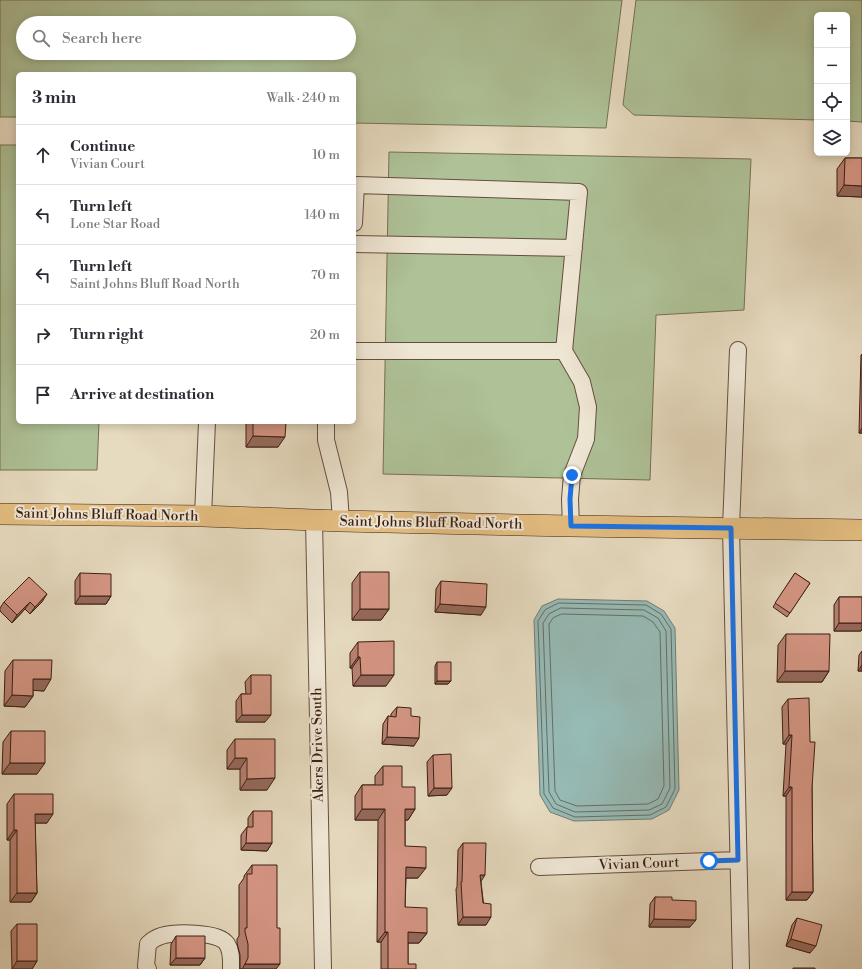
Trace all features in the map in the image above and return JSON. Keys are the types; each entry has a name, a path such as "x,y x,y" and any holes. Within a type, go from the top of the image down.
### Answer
{"main road":[{"name":"Saint Johns Bluff Road North","path":"0,514 203,516 341,521 571,526 862,530"}],"street":[{"path":"356,185 579,192 564,352 582,382 588,406 586,438 572,475 570,499 571,526"},
{"path":"356,244 574,248"},
{"path":"738,350 731,528 741,969"},
{"path":"356,351 564,352"},
{"path":"203,516 207,424"},
{"path":"326,424 326,440 339,492 341,521"},
{"name":"Akers Drive South","path":"314,520 321,968"},
{"name":"Vivian Court","path":"539,867 738,860"},
{"path":"148,969 146,966 148,944 154,939 162,935 207,934 222,939 227,944 231,956 231,969"}],"green space":[{"path":"0,0 622,0 606,128 356,123 356,72 16,72 16,117 0,117"},
{"path":"636,0 862,0 862,122 850,121 850,12 814,12 814,120 634,115 623,105"},
{"path":"0,145 16,145 16,424 99,424 97,470 0,470"},
{"path":"389,152 751,159 744,310 656,315 650,480 383,474"}],"water":[{"path":"558,599 647,601 664,611 675,628 679,790 669,810 652,819 574,821 550,812 540,795 534,620 542,606"}],"building":[{"path":"845,158 862,158 862,186 844,185"},
{"path":"253,424 286,424 285,437 253,436"},
{"path":"360,572 389,572 389,609 360,609"},
{"path":"80,573 111,574 111,596 80,596"},
{"path":"795,573 810,583 790,613 775,603"},
{"path":"29,577 47,594 35,607 30,602 17,615 4,602"},
{"path":"441,581 487,584 486,607 440,604"},
{"path":"839,597 862,597 862,623 839,623"},
{"path":"786,634 830,634 829,671 785,671"},
{"path":"394,641 394,675 361,675 360,657 358,657 358,642"},
{"path":"13,660 52,660 51,679 33,679 33,696 12,695"},
{"path":"437,662 451,662 451,681 437,681"},
{"path":"251,675 271,675 271,715 242,715 241,694 251,694"},
{"path":"809,698 810,742 815,742 812,788 813,892 792,892 792,787 789,787 792,735 789,735 788,699"},
{"path":"397,707 411,708 411,716 420,717 419,738 387,737 388,716 396,717"},
{"path":"11,731 45,731 45,763 10,763"},
{"path":"235,739 275,739 275,778 247,779 247,758 235,758"},
{"path":"451,754 452,788 434,788 433,755"},
{"path":"383,766 402,766 402,787 415,787 415,809 405,809 405,846 426,847 426,868 406,867 405,907 427,908 427,933 408,932 408,964 416,964 416,969 388,969 388,932 385,932 385,809 362,809 362,785 383,785"},
{"path":"14,794 53,794 53,814 35,814 37,893 17,893 17,830 14,830"},
{"path":"253,811 272,811 272,843 246,843 247,827 253,827"},
{"path":"463,843 486,843 485,875 480,875 483,903 491,904 491,917 463,917 461,882"},
{"path":"252,865 277,865 277,928 280,928 280,964 245,964 248,958 248,944 245,932 245,928 247,928 247,874 252,874"},
{"path":"655,897 672,897 672,900 696,901 696,920 654,919"},
{"path":"797,918 822,925 816,946 791,939"},
{"path":"17,924 37,924 37,961 17,961"},
{"path":"176,936 205,936 205,958 176,958"},
{"path":"815,968 815,969 793,969"}],"route":[{"path":"572,475 570,499 571,526 731,528 738,860 709,861"}]}
